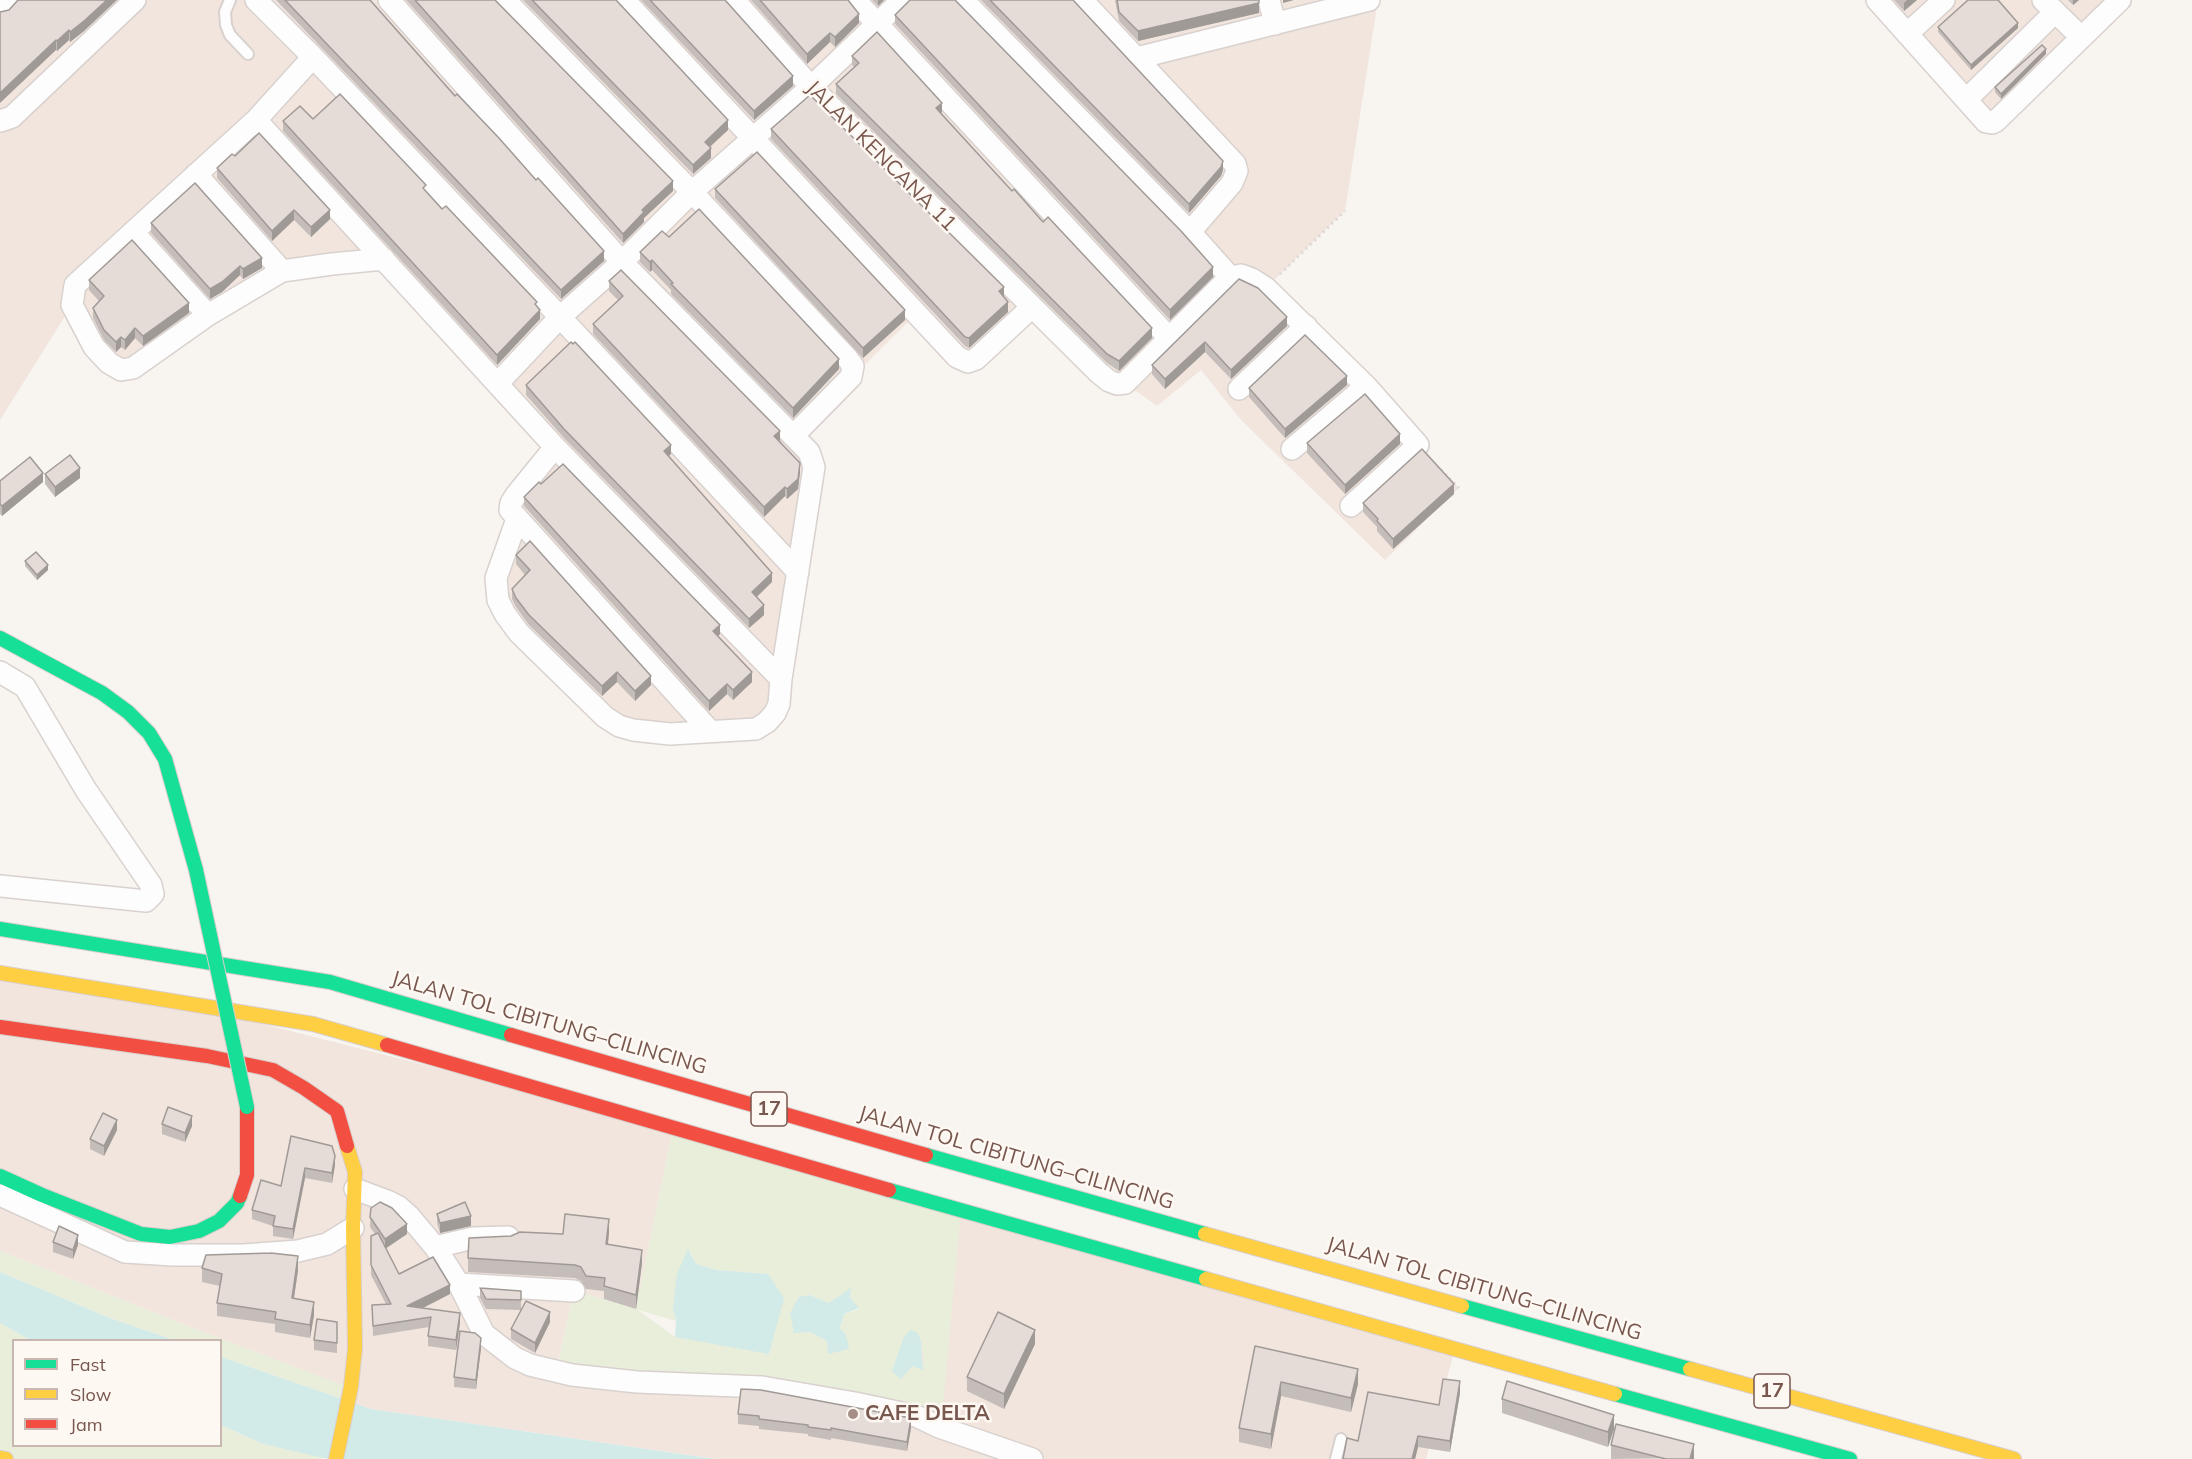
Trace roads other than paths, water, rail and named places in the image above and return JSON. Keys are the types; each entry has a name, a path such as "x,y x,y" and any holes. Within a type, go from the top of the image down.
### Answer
{"main road":[{"path":"0,638 102,693 128,712 149,733 165,759 196,870 247,1107 247,1175 237,1203 219,1221 199,1231 170,1238 141,1234 0,1176"},
{"name":"JALAN TOL CIBITUNG–CILINCING","path":"0,929 330,982 1066,1196 2014,1459"},
{"name":"17","path":"0,973 313,1024 961,1211 1850,1459"},
{"path":"0,1027 207,1056 273,1070 337,1111 355,1172 353,1228 355,1348 336,1459"},
{"path":"0,1458 6,1459"}],"street":[{"path":"0,10 11,0"},
{"path":"0,121 12,117 135,0"},
{"path":"256,0 560,317 798,572"},
{"path":"388,0 622,262 809,452 814,467 779,704 775,713 756,729 670,734 633,730 619,726 605,717 519,633 505,614 496,591 496,578 517,519"},
{"path":"505,0 692,192 848,358 853,366 851,377 793,436"},
{"path":"624,0 752,140 957,357 968,362 976,359 1032,307"},
{"name":"JALAN KENCANA 11","path":"734,0 812,87 1109,381 1117,384 1125,383 1170,339"},
{"path":"855,0 1170,339 1230,277 1242,275 1266,288 1366,386 1418,445 1351,506"},
{"path":"498,383 560,317 622,262 692,192 812,87 902,0"},
{"path":"963,0 1190,232 1230,277"},
{"path":"1082,0 1235,164 1237,171 1232,183 1190,232"},
{"path":"1269,0 1275,24"},
{"path":"1137,58 1369,0"},
{"path":"1876,0 1986,122 1992,123 2120,0"},
{"path":"1907,34 1944,0"},
{"path":"1967,99 2049,6 2081,38"},
{"path":"313,57 256,120 75,285 72,305 94,347 108,363 121,370 133,368 208,315 282,271 384,259"},
{"path":"256,120 555,447 781,679"},
{"path":"196,174 282,271"},
{"path":"133,232 208,315"},
{"path":"1239,389 1306,326"},
{"path":"1292,449 1366,386"},
{"path":"555,447 511,503 510,510 710,731"},
{"path":"0,672 25,687 86,790 151,885 153,894 146,901 0,886"},
{"path":"355,1189 399,1206 409,1216 435,1248 459,1284 484,1334 515,1358 530,1365 572,1375 637,1382 762,1387 855,1403 916,1416 939,1427 1032,1459"},
{"path":"0,1195 125,1252 197,1255 297,1251 327,1244 353,1228"},
{"path":"435,1248 473,1238 511,1237"},
{"path":"459,1284 574,1291"}],"lane":[{"path":"230,0 225,12 226,25 230,35 248,54"},
{"path":"1336,1459 1341,1439"}],"water":[{"path":"688,1249 696,1264 717,1270 768,1274 784,1298 769,1354 675,1337 676,1321 673,1307 677,1274"},
{"path":"0,1272 110,1318 171,1339 28,1339 0,1323"},
{"path":"851,1288 850,1298 859,1308 844,1314 840,1328 846,1335 849,1349 828,1354 827,1341 810,1332 794,1333 790,1313 799,1297 810,1295 829,1303"},
{"path":"910,1330 918,1333 921,1342 923,1370 912,1366 901,1379 892,1371 903,1339"},
{"path":"222,1357 371,1409 715,1459 328,1459 263,1444 222,1425"}],"place":[{"name":"CAFE DELTA","path":"853,1414"}]}
